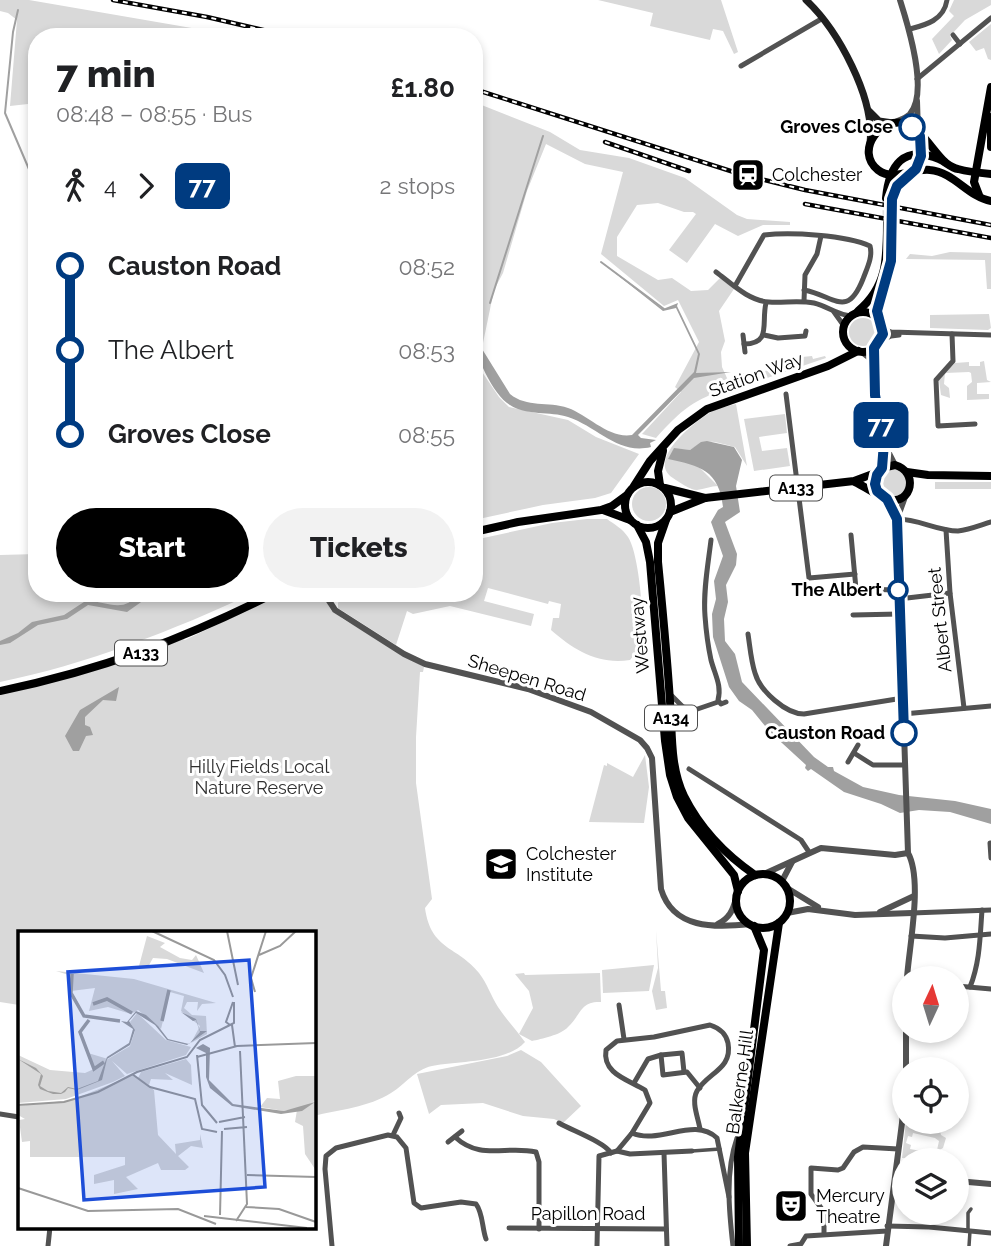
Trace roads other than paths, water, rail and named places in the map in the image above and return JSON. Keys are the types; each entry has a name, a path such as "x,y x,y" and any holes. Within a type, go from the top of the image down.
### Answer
{"main road":[{"path":"806,0 824,18 848,60 867,107 875,119 907,124 945,162"},
{"path":"988,200 975,186 991,87"},
{"path":"867,107 871,130 869,156 884,175 888,198 919,164 922,144 918,133"},
{"path":"990,143 991,117"},
{"path":"870,144 880,128 893,122"},
{"path":"884,175 901,160 912,156 933,157 957,169 991,174"},
{"path":"965,170 972,168 979,160"},
{"path":"884,175 922,169 940,172 988,200"},
{"path":"890,223 891,261 877,311 881,325 877,345 860,351 847,344 843,334 844,326 853,315 871,301 883,273 890,223"},
{"path":"853,315 870,313 881,325"},
{"name":"Station Way","path":"828,366 847,344"},
{"name":"Station Way","path":"635,486 650,461 678,430 707,409 828,366 860,351"},
{"path":"601,510 651,528 668,516 671,499 662,486 658,471 665,445"},
{"path":"895,465 907,472 928,475 991,476"},
{"name":"A133","path":"668,516 705,498 854,481 895,465"},
{"path":"880,470 875,484 884,497"},
{"path":"658,471 666,481 688,493"},
{"path":"907,472 910,482 907,492"},
{"path":"854,481 884,497 897,499 928,475"},
{"path":"483,530 601,510 612,506 635,486 649,481 662,486"},
{"name":"A133","path":"662,486 705,498"},
{"name":"A134","path":"627,495 625,509 633,522"},
{"path":"662,531 690,504"},
{"name":"Westway","path":"668,516 658,543 658,562 676,775 684,796 729,858 759,875"},
{"name":"Westway","path":"633,522 646,542 650,562 670,775 688,818 734,875 737,895"},
{"name":"A133","path":"0,691 56,680 116,662 216,622 257,602"},
{"path":"737,895 745,881 759,875"},
{"name":"A134","path":"759,875 784,885"},
{"path":"752,925 767,928 779,923 787,913 790,901 784,885"},
{"name":"A134","path":"737,895 739,912 752,925"},
{"name":"Balkerne Hill","path":"747,1246 746,1153 779,923"},
{"name":"Balkerne Hill","path":"739,1246 738,1157 764,950 752,925"}],"street":[{"path":"900,0 910,29 917,79 918,133"},
{"path":"910,29 931,24 947,6 947,0"},
{"path":"741,66 824,18"},
{"path":"917,79 991,18"},
{"path":"953,35 960,44"},
{"path":"893,122 909,114 916,92"},
{"path":"735,286 764,235 821,236 867,244 872,250 855,298 849,302 841,303 804,289"},
{"path":"804,301 805,275 817,254 821,236"},
{"path":"716,272 747,295 766,303 804,301 825,306 834,312 844,326"},
{"path":"744,344 757,343 764,335 766,303"},
{"path":"834,312 853,315"},
{"path":"881,325 891,332 991,335"},
{"path":"764,335 792,337 805,335 806,331"},
{"path":"895,465 884,443 875,395 877,345 891,336 920,333"},
{"path":"952,334 953,361 936,380 938,426 975,425"},
{"path":"743,335 745,352"},
{"path":"860,351 875,362"},
{"path":"786,394 809,578 855,574"},
{"path":"880,470 884,443"},
{"path":"907,492 897,519 905,794 908,853 914,872 909,966"},
{"path":"884,497 897,519"},
{"path":"897,519 946,530 965,530 990,522 991,531"},
{"name":"Albert Street","path":"946,530 950,593 964,708"},
{"path":"851,534 856,589 898,593 906,598 950,593"},
{"path":"671,724 680,715 727,701 726,696 721,695 711,658 705,614 704,596 711,540"},
{"name":"Sheepen Road","path":"330,602 348,620 405,655 425,664 528,689 562,701 591,712 640,740 652,758 662,892 667,905 685,920 699,924 752,925"},
{"path":"853,615 899,614"},
{"path":"748,634 757,679 787,711 804,714 870,701 903,698"},
{"path":"668,691 683,707 698,708"},
{"path":"869,692 870,701"},
{"path":"903,714 991,706"},
{"path":"848,762 858,745"},
{"path":"854,754 873,765 905,765"},
{"path":"690,769 802,840 809,852"},
{"path":"990,843 990,868"},
{"path":"759,875 809,852 827,847 895,855 908,853"},
{"path":"793,860 784,885 810,904 829,912"},
{"path":"716,925 733,911 737,895"},
{"path":"875,914 914,896"},
{"path":"787,913 804,909 855,915 991,909"},
{"path":"982,910 976,972 970,987 991,989"},
{"path":"899,914 912,924"},
{"path":"911,936 991,934"},
{"path":"620,1004 618,1015 624,1039"},
{"path":"614,1152 632,1133 650,1103 645,1090 612,1071 605,1060 608,1046 624,1039 654,1037 710,1025 719,1028 728,1042 727,1057 724,1065 699,1088 695,1102 700,1129"},
{"path":"634,1083 648,1059 682,1053 684,1072 699,1088"},
{"path":"660,1055 663,1074 684,1072"},
{"path":"0,1114 18,1117"},
{"path":"393,1135 400,1116 409,1119"},
{"path":"559,1123 606,1145 614,1152"},
{"path":"729,1197 732,1153 741,1127"},
{"path":"632,1133 649,1136 700,1129 711,1132 717,1138 729,1197 733,1246"},
{"path":"448,1142 462,1131"},
{"path":"332,1246 324,1169 326,1156 336,1147 393,1135 406,1148 416,1209 478,1201 481,1226 486,1239"},
{"path":"456,1137 468,1147 482,1151 536,1152 539,1162 538,1228"},
{"path":"824,1234 824,1212 811,1194 811,1168 838,1170 847,1164 854,1152 863,1147 892,1149"},
{"path":"597,1246 599,1156 614,1152 629,1154 720,1149"},
{"path":"664,1153 667,1246"},
{"path":"969,1182 991,1184"},
{"path":"886,1246 892,1194"},
{"path":"970,1246 968,1213 971,1209"},
{"path":"473,1229 481,1226"},
{"path":"790,1246 801,1244 804,1237 887,1228 929,1227 991,1233"},
{"path":"48,1246 50,1228"},
{"name":"Papillon Road","path":"509,1228 666,1229"}],"waterway":[{"path":"18,10 13,32 5,113 28,167"},
{"path":"490,303 543,136"},
{"path":"601,262 664,309"}],"tunnel":[{"path":"886,198 887,223"}],"railway":[{"path":"113,0 254,28"},
{"path":"483,92 740,174 805,190 991,225"},
{"path":"605,142 689,171"},
{"path":"805,204 991,238"}],"place":[{"name":"Groves Close","path":"912,127"},
{"name":"Colchester","path":"748,175"},
{"name":"The Albert","path":"898,590"},
{"name":"Causton Road","path":"904,733"},
{"name":"Colchester Institute","path":"501,864"},
{"name":"Mercury Theatre","path":"791,1206"}],"park label":[{"name":"Hilly Fields Local Nature Reserve","path":"259,777"}]}
